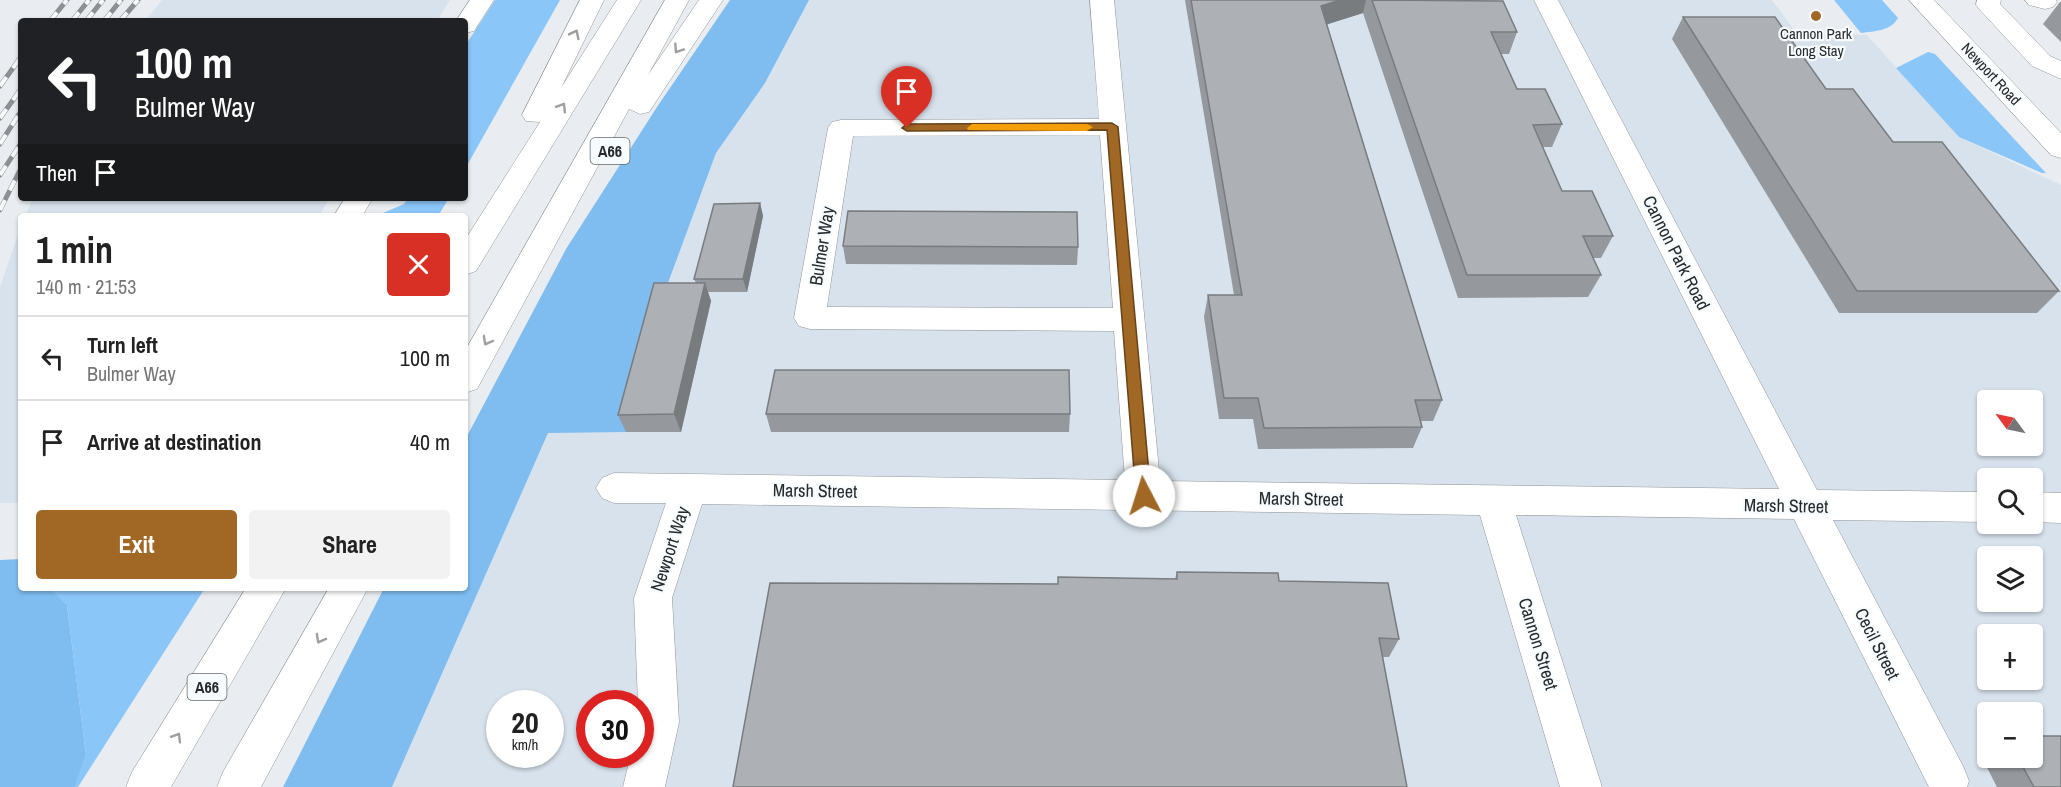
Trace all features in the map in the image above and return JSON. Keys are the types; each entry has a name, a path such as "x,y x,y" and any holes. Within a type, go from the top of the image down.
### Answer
{"main road":[{"path":"468,21 482,0"},
{"path":"468,250 592,0"},
{"path":"468,259 629,0"},
{"name":"A66","path":"468,375 677,0"},
{"name":"A66","path":"509,302 711,0"},
{"path":"1102,0 1127,320 1144,496"},
{"name":"Cannon Park Road","path":"1546,0 1806,506"},
{"name":"Newport Road","path":"1921,0 2061,149"},
{"path":"1989,0 1988,5 2041,61 2061,70"},
{"name":"Bulmer Way","path":"1112,127 841,128 810,318 1127,320"},
{"name":"Marsh Street","path":"614,488 1977,507"},
{"name":"Newport Way","path":"644,787 659,722 653,598 689,489"},
{"name":"Cannon Street","path":"1494,502 1581,787"},
{"name":"Cecil Street","path":"1806,506 1948,781"},
{"path":"2043,507 2061,508"},
{"name":"A66","path":"147,787 265,591"},
{"path":"238,787 347,591"}],"shaded area":[{"path":"162,0 450,0 439,18 147,18"},
{"path":"495,0 560,0 468,164 468,41"},
{"path":"730,0 809,0 765,83 716,153 661,302 626,432 548,433 392,787 283,787 382,591 468,591 468,434 566,249 657,107"},
{"path":"809,0 1772,0 1796,32 1867,35 1959,137 2061,185 2061,787 392,787 548,432 661,302 716,153 765,83"},
{"path":"1834,0 1882,0 1898,18 1887,28 1861,33"},
{"path":"1928,52 1935,54 2046,173 1959,137 1896,68"},
{"path":"32,201 328,201 321,213 26,213"},
{"path":"406,201 447,201 440,213 383,213"},
{"path":"18,235 18,503 0,503 0,287"},
{"path":"18,559 18,591 54,591 67,605 86,755 74,787 0,787 0,560"},
{"path":"54,591 203,591 78,787 73,787 86,755 67,605"}],"building":[{"path":"1191,0 1340,0 1321,6 1442,400 1415,400 1422,427 1264,428 1258,398 1224,398 1208,295 1242,295"},
{"path":"1372,0 1503,1 1517,32 1491,32 1517,89 1545,89 1562,124 1533,125 1562,191 1592,191 1613,236 1583,236 1601,275 1467,275"},
{"path":"1683,17 1775,17 1826,89 1853,89 1893,142 1942,142 2059,291 1857,291"},
{"path":"760,203 743,279 694,279 714,204"},
{"path":"848,211 1077,212 1078,247 843,246"},
{"path":"654,283 705,283 674,414 618,415"},
{"path":"775,370 1069,370 1070,414 766,414"},
{"path":"1177,572 1278,573 1279,581 1388,583 1399,639 1379,638 1407,787 733,787 770,583 1058,584 1058,577 1177,579"},
{"path":"2043,736 2061,736 2061,787 2034,787 2024,768 2043,768"}],"railway":[{"path":"52,18 67,0"},
{"path":"74,18 89,0"},
{"path":"88,18 103,0"},
{"path":"106,18 121,0"},
{"path":"123,18 138,0"},
{"path":"0,86 18,61"},
{"path":"0,118 18,93"},
{"path":"0,144 18,116"},
{"path":"0,175 18,148"},
{"path":"0,210 18,174"}],"slow traffic":[{"path":"972,128 1087,127"}],"place":[{"name":"Cannon Park Long Stay","path":"1816,16"}],"route":[{"path":"907,128 1112,127 1144,496"}]}
